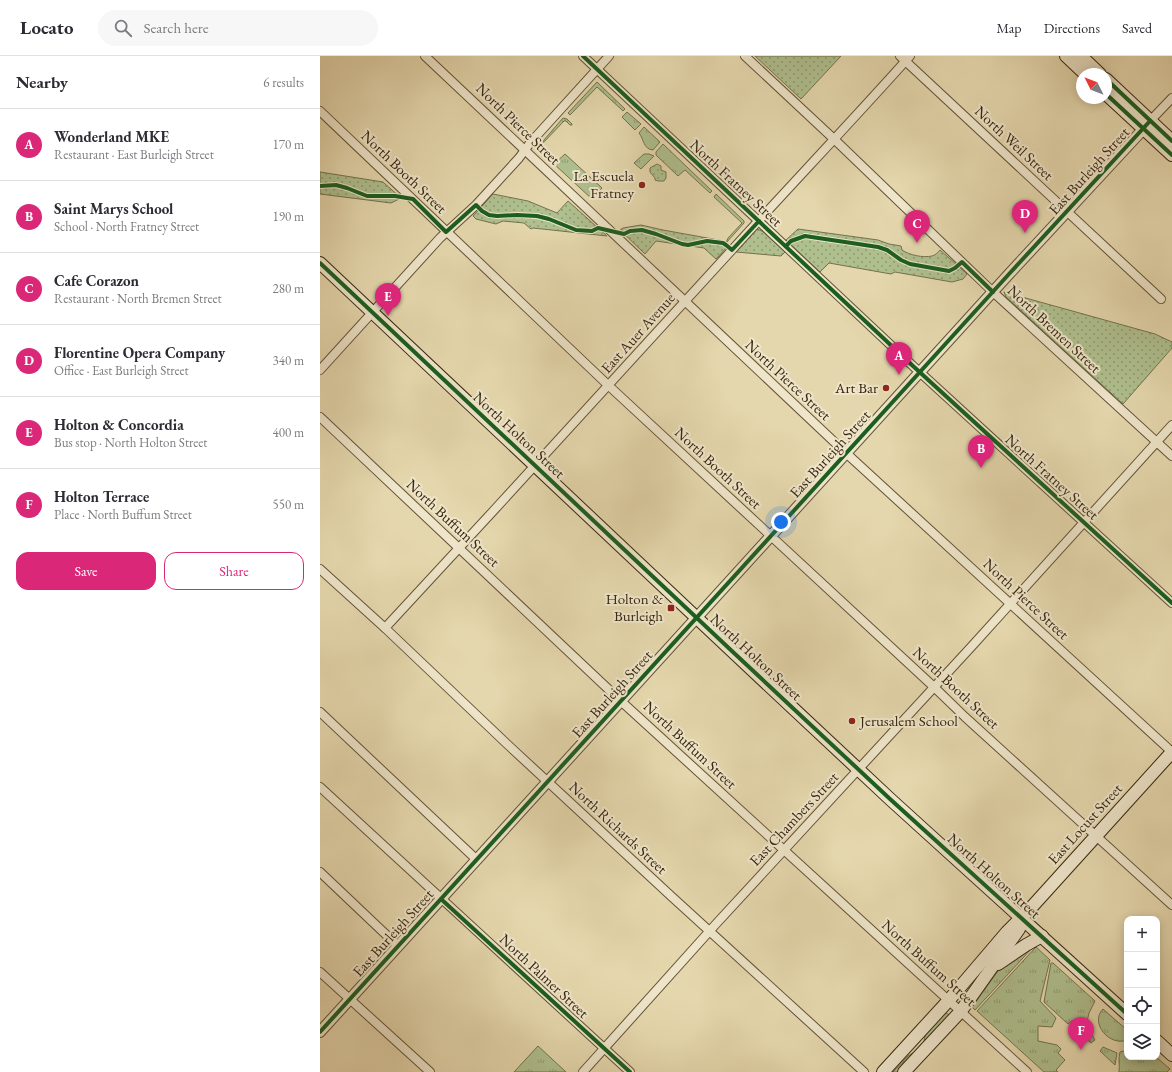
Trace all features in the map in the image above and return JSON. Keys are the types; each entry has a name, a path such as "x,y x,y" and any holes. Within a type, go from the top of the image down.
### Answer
{"main road":[{"path":"1066,56 1079,68"},
{"path":"1081,56 1094,68"},
{"path":"1112,86 1172,155"},
{"path":"1112,99 1147,125 1172,141"},
{"name":"North Holton Street","path":"320,263 535,467 859,769 1124,1011"},
{"name":"East Locust Street","path":"883,1072 949,1000 1007,932 1022,918 1172,752"},
{"name":"East Locust Street","path":"904,1072 961,1011 1019,929 1022,918"},
{"path":"991,970 1020,949 1042,936"},
{"path":"1160,1044 1172,1055"}],"street":[{"name":"North Pierce Street","path":"425,56 846,453 1172,752"},
{"name":"North Fratney Street","path":"584,56 920,372 1172,603"},
{"path":"320,370 446,232 476,205 609,56"},
{"name":"North Bremen Street","path":"745,56 993,292 1172,456"},
{"name":"East Auer Avenue","path":"385,628 835,140 905,58"},
{"name":"North Weil Street","path":"905,58 1067,213 1161,299"},
{"name":"East Burleigh Street","path":"320,1032 846,453 1172,98"},
{"name":"North Booth Street","path":"320,111 609,386 965,717 1172,905"},
{"name":"North Buffum Street","path":"320,417 621,701 1027,1072"},
{"name":"East Chambers Street","path":"583,1072 1172,425"},
{"name":"North Richards Street","path":"320,569 385,628 547,782 709,932 743,961 864,1072"},
{"path":"320,712 477,860"},
{"name":"North Palmer Street","path":"320,787 630,1072"},
{"path":"320,872 398,946"},
{"path":"320,972 430,1072"}],"green space":[{"path":"755,56 841,56 801,99"},
{"path":"597,82 625,109 623,111 597,87 570,115 568,113"},
{"path":"627,112 641,124 635,130 622,117"},
{"path":"563,118 567,119 572,125 564,121 542,144 545,147 542,152 537,148"},
{"path":"644,127 660,142 653,150 645,146 639,133"},
{"path":"663,144 712,191 710,193 685,170 678,176 656,155 656,152"},
{"path":"565,154 602,188 592,199 554,164"},
{"path":"644,154 654,156 641,169 634,163"},
{"path":"657,164 661,166 661,170 666,172 666,178 664,181 655,180 650,172 650,168"},
{"path":"320,172 383,182 401,198 391,203 320,194"},
{"path":"493,194 528,201 557,213 568,201 607,236 531,229 524,223 503,221 496,224 476,219 473,216"},
{"path":"716,194 744,221 744,223 726,243 728,238 742,223 714,197"},
{"path":"641,225 724,241 729,245 716,259 704,248 656,241 645,254 620,230 623,228"},
{"path":"757,229 762,231 785,252 781,256 736,252"},
{"path":"798,229 878,240 901,246 902,250 912,255 928,257 936,254 940,250 967,274 963,279 952,282 895,272 891,274 829,263 820,272 786,240"},
{"path":"1004,292 1155,334 1172,342 1172,348 1123,404 1006,297"},
{"path":"1034,946 975,1010 972,1007 998,971 1005,964"},
{"path":"1036,947 1050,960 1040,1001 1056,1018 1052,1027 1038,1026 1038,1041 1057,1045 1061,1049 1058,1053 1065,1060 1056,1070 1058,1072 1044,1072 977,1011"},
{"path":"1051,963 1053,963 1095,1001 1089,1013 1087,1022 1072,1021 1068,1024 1044,1002"},
{"path":"1103,1009 1124,1027 1124,1040 1114,1040 1103,1032 1098,1021 1099,1015"},
{"path":"946,1013 949,1015 947,1020 924,1042 926,1034 932,1025"},
{"path":"1072,1024 1087,1026 1095,1040 1091,1043 1071,1027"},
{"path":"538,1046 566,1072 514,1072"},
{"path":"1103,1047 1117,1053 1115,1065 1100,1051"},
{"path":"1124,1051 1124,1060 1160,1060 1170,1069 1167,1072 1119,1072 1120,1052"},
{"path":"913,1053 915,1054 900,1072 893,1072 908,1056"}],"cycle path":[{"path":"583,56 913,366 1172,603"},
{"path":"1112,85 1172,141"},
{"path":"1112,100 1172,155"},
{"path":"320,1032 1150,121"},
{"path":"320,186 336,185 367,196 395,196 413,199 446,232 476,205 489,215 537,216 549,219 576,230 592,231 598,228 624,234 630,231 642,230 682,244 688,245 707,241 723,243 732,250 759,221"},
{"path":"786,246 791,241 805,236 878,247 887,250 901,260 910,264 949,271 962,262 993,292"},
{"path":"320,263 890,799 1124,1011"},
{"path":"441,899 630,1072"}],"place":[{"name":"La Escuela Fratney","path":"642,185"},
{"name":"Florentine Opera Company","path":"1025,233"},
{"name":"Cafe Corazon","path":"917,243"},
{"name":"Holton & Concordia","path":"388,316"},
{"name":"Wonderland MKE","path":"899,375"},
{"name":"Art Bar","path":"886,388"},
{"name":"Saint Marys School","path":"981,468"},
{"name":"Holton & Burleigh","path":"671,608"},
{"name":"Jerusalem School","path":"852,721"},
{"name":"Holton Terrace","path":"1081,1050"}]}
